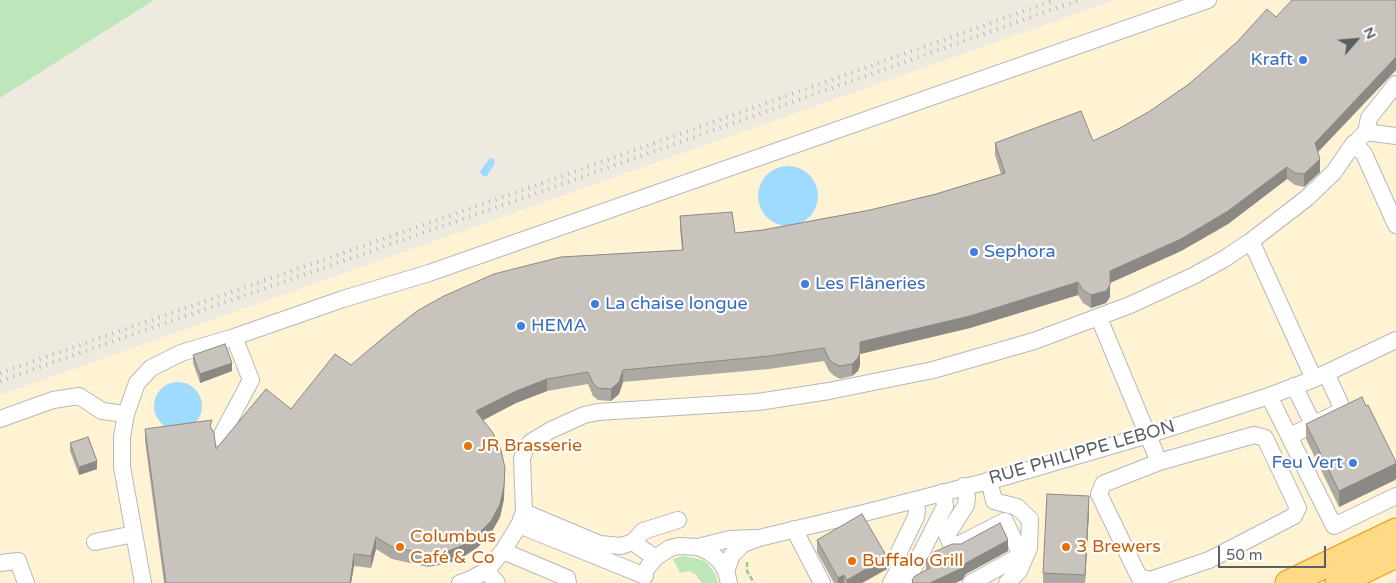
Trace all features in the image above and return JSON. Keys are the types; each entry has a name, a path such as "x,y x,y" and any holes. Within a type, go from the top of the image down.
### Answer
{"highway":[{"path":"1288,583 1396,531"},
{"path":"1338,583 1396,555"}],"street":[{"path":"143,583 122,467 122,437 126,414 137,383 151,368 181,353 429,273 572,224 648,195 1208,0"},
{"path":"460,583 486,570 503,552 522,519 522,459 524,450 531,442 551,430 584,415 598,412 758,402 829,391 933,370 1034,341 1099,318 1193,276 1252,241 1308,198 1334,172 1360,137 1370,118 1396,84"},
{"path":"1360,137 1396,136"},
{"path":"1360,137 1364,154 1394,216"},
{"path":"1252,241 1320,376 1343,410 1290,436"},
{"path":"1099,318 1159,462"},
{"path":"220,438 250,380 234,337"},
{"name":"RUE PHILIPPE LEBON","path":"727,577 732,555 743,544 759,538 914,500 1148,435 1269,396 1394,345"},
{"path":"1294,386 1313,424"},
{"path":"0,419 53,400 79,396 102,412 126,414"},
{"path":"1269,396 1334,526 1396,496"},
{"path":"1254,436 1264,438 1298,508 1294,516 1209,560 1150,580 1139,577 1099,494 1103,484 1159,462 1254,436"},
{"path":"989,480 994,501 1017,507 1030,519 1029,548 1019,571 1007,583"},
{"path":"964,486 967,497 966,505 947,535 950,542 956,546 1005,521 1021,555 976,582"},
{"path":"906,583 944,506 943,492"},
{"path":"891,583 899,569 899,552 916,517 917,510 914,500"},
{"path":"522,519 600,544 621,546 633,542 643,531 678,520"},
{"path":"522,519 644,579 655,558 633,542"},
{"path":"794,529 822,583"},
{"path":"95,542 134,534"},
{"name":"RUE PHILIPPE LEBON","path":"655,558 662,552 679,546 698,547 730,539 759,538"},
{"path":"698,547 710,552 719,560 727,577"},
{"path":"503,552 567,578 568,583"},
{"path":"0,563 18,561 26,583"},
{"path":"486,570 497,583"}],"shaded area":[{"path":"1115,0 1396,0 1396,578 1385,583 0,583 0,395"}],"green space":[{"path":"0,0 154,0 0,98"},
{"path":"684,556 706,562 716,575 718,583 702,583 695,574 689,571 680,573 673,559"}],"water":[{"path":"490,158 494,159 495,163 487,176 483,176 480,172"},
{"path":"788,166 805,171 813,179 818,196 813,213 805,221 788,226 771,221 763,213 758,196 763,179 771,171"},
{"path":"178,382 187,384 195,389 200,397 202,406 200,415 195,423 187,428 178,430 169,428 161,423 156,415 154,406 156,397 161,389 169,384"}],"building":[{"name":"Les Flâneries","path":"1292,0 1396,0 1396,57 1315,143 1320,159 1304,174 1295,173 1287,167 1228,211 1181,239 1110,271 1110,285 1106,291 1091,295 1083,290 1078,282 970,316 860,342 858,358 852,364 840,366 829,359 824,348 769,356 623,370 619,382 611,389 598,388 593,383 588,372 547,379 516,391 476,411 493,433 501,450 505,468 504,486 500,504 491,521 463,545 446,552 428,554 392,547 376,537 371,556 354,554 350,583 166,583 145,429 212,420 210,426 214,433 216,449 266,389 291,409 335,354 351,365 417,311 444,296 494,274 561,257 683,250 680,216 732,212 735,233 763,230 870,210 936,194 1005,173 995,143 1081,111 1093,141 1150,111 1189,84 1237,42 1267,9 1276,17"},
{"path":"225,344 232,363 200,374 193,355"},
{"name":"Feu Vert","path":"1362,397 1366,406 1368,405 1396,462 1339,491 1306,424"},
{"path":"88,437 97,461 79,467 70,443"},
{"name":"3 Brewers","path":"1047,494 1089,496 1085,575 1043,573"},
{"name":"Buffalo Grill","path":"862,514 887,557 847,580 844,575 838,578 817,540"},
{"path":"1000,523 1008,540 966,563 962,568 930,583 913,583 912,580 915,576 930,568 926,560 932,553 952,544 961,544"}],"railway":[{"path":"0,373 523,190 1055,0"},
{"path":"0,381 526,197 1079,0"}],"place":[{"name":"Kraft","path":"1303,60"},
{"name":"Sephora","path":"974,252"},
{"name":"Les Flâneries","path":"805,284"},
{"name":"La chaise longue","path":"595,304"},
{"name":"HEMA","path":"521,326"},
{"name":"JR Brasserie","path":"468,446"},
{"name":"Feu Vert","path":"1353,463"},
{"name":"Columbus Café & Co","path":"400,547"},
{"name":"3 Brewers","path":"1066,547"},
{"name":"Buffalo Grill","path":"852,561"}]}
